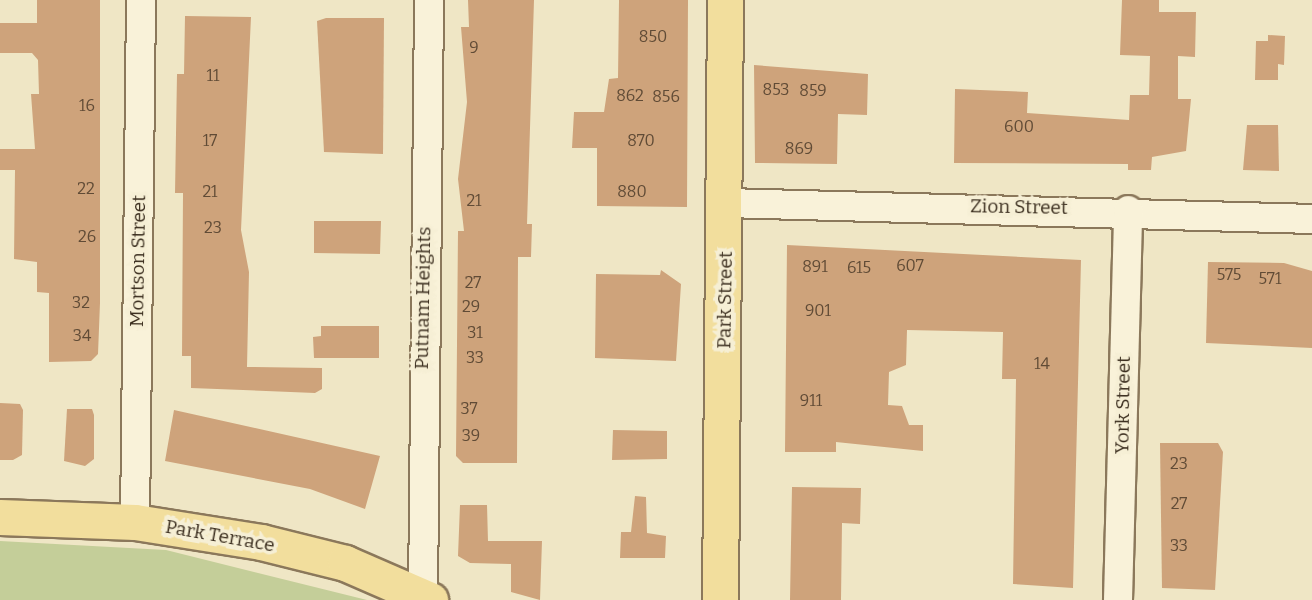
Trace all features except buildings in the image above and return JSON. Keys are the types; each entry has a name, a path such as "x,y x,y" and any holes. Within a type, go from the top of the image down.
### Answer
{"main road":[{"name":"Park Street","path":"720,600 726,203 725,0"},
{"name":"Park Terrace","path":"0,517 135,522 301,551 427,598"}],"street":[{"name":"Mortson Street","path":"135,522 141,0"},
{"name":"Putnam Heights","path":"427,598 429,0"},
{"name":"Zion Street","path":"726,203 1128,210 1312,219"},
{"name":"York Street","path":"1118,600 1128,210"}],"green space":[{"path":"0,541 166,550 367,600 0,600"}]}
